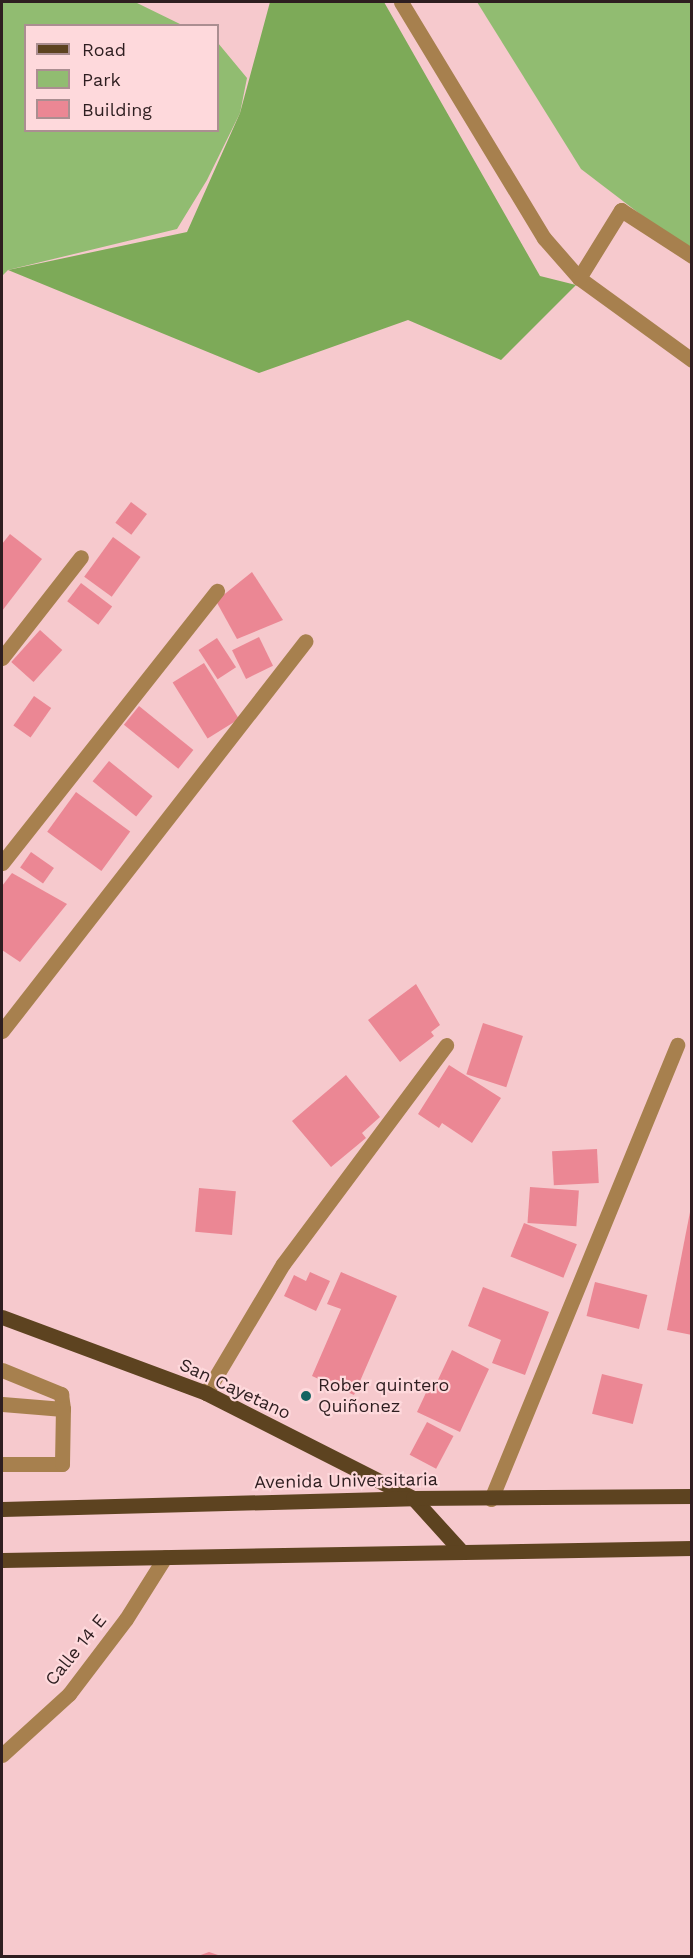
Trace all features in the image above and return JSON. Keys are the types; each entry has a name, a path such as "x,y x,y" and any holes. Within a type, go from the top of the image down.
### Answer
{"main road":[{"name":"San Cayetano","path":"2,1317 206,1393 413,1498 461,1551"},
{"name":"Avenida Universitaria","path":"2,1509 413,1498 692,1496"},
{"path":"2,1560 692,1548"}],"street":[{"path":"401,2 523,207 583,273 692,360"},
{"path":"583,273 621,210 692,256"},
{"path":"2,658 81,557"},
{"path":"2,863 217,591"},
{"path":"2,1031 306,641"},
{"path":"206,1393 283,1264 446,1045"},
{"path":"491,1499 676,1045"},
{"path":"2,1370 61,1394 63,1409 62,1464 2,1464"},
{"path":"2,1404 63,1409"},
{"name":"Calle 14 E","path":"2,1755 69,1694 126,1619 165,1557"}],"green space":[{"path":"2,2 135,2 180,24 24,24 24,132 219,132 219,44 247,78 240,113 207,180 177,229 8,270 2,276"},
{"path":"270,2 384,2 540,276 576,285 501,360 408,320 259,373 8,270 187,232 240,113"},
{"path":"477,2 691,2 691,253 581,169"}],"building":[{"path":"131,502 147,514 131,535 115,523"},
{"path":"10,534 42,559 2,611 2,544"},
{"path":"113,537 141,557 112,597 84,577"},
{"path":"252,572 283,620 237,639 216,601"},
{"path":"81,583 112,606 98,625 67,601"},
{"path":"40,630 62,650 34,682 11,662"},
{"path":"259,637 273,666 246,679 232,650"},
{"path":"217,638 236,667 218,679 199,650"},
{"path":"204,663 239,719 208,739 173,683"},
{"path":"34,696 51,708 31,738 13,725"},
{"path":"139,706 193,750 178,769 124,725"},
{"path":"109,761 153,796 136,816 93,781"},
{"path":"76,792 130,831 101,871 47,832"},
{"path":"31,852 54,868 43,884 20,868"},
{"path":"12,873 67,904 20,962 2,950 2,886"},
{"path":"416,984 440,1025 431,1032 434,1036 400,1062 368,1020"},
{"path":"483,1023 523,1036 506,1087 466,1074"},
{"path":"449,1065 501,1098 472,1143 442,1123 439,1128 418,1114"},
{"path":"346,1075 380,1117 362,1133 366,1138 331,1167 292,1121"},
{"path":"597,1149 599,1183 554,1185 552,1151"},
{"path":"530,1187 579,1190 576,1226 527,1223"},
{"path":"199,1188 236,1191 232,1235 195,1232"},
{"path":"690,1212 692,1212 692,1335 667,1330"},
{"path":"524,1223 577,1244 563,1278 511,1256"},
{"path":"310,1272 330,1281 316,1311 284,1296 294,1275 306,1281"},
{"path":"341,1272 397,1296 354,1395 312,1376 341,1309 327,1304"},
{"path":"595,1282 647,1295 639,1329 587,1316"},
{"path":"483,1287 549,1312 525,1375 492,1363 501,1340 468,1326"},
{"path":"452,1350 489,1369 460,1432 417,1412 431,1382 436,1384"},
{"path":"602,1374 643,1384 633,1424 592,1414"},
{"path":"427,1422 453,1436 436,1469 410,1455"},
{"path":"209,1952 221,1956 198,1956"}],"place":[{"name":"Rober quintero Quiñonez","path":"306,1396"}]}
